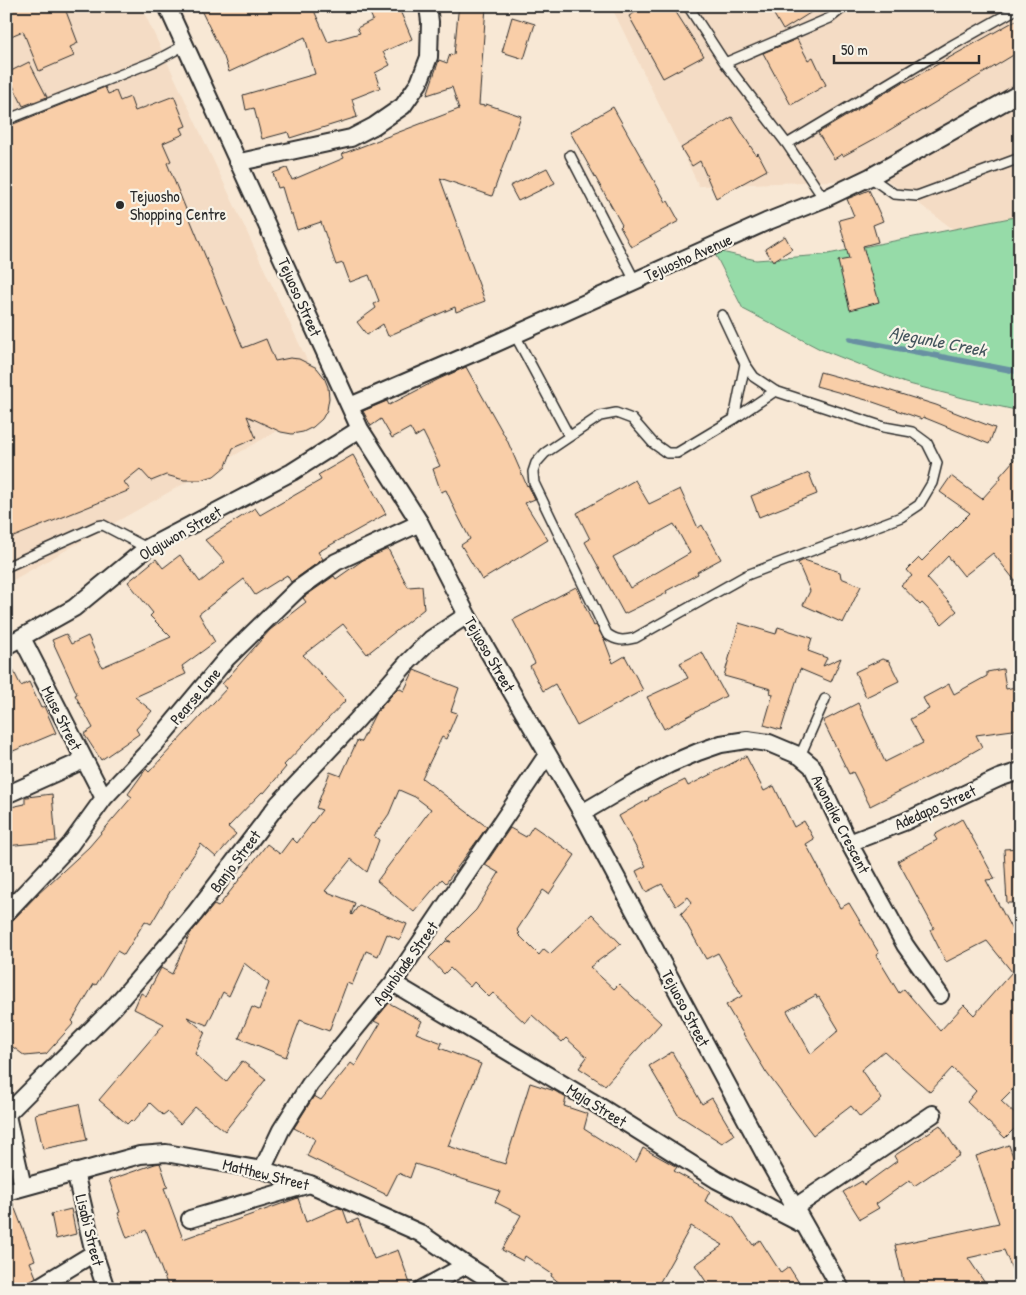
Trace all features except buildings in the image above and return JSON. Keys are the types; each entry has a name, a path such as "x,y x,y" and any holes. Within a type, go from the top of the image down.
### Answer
{"street":[{"name":"Tejuoso Street","path":"167,6 240,162 360,429 420,523 467,615 582,813 802,1224 840,1289"},
{"path":"240,162 351,138 374,126 403,106 420,83 429,57 430,22 428,6"},
{"name":"Tejuosho Avenue","path":"350,406 766,222 824,200 870,177 1020,93"},
{"name":"Olajuwon Street","path":"6,646 74,608 147,548 292,472 360,429"},
{"name":"Pearse Lane","path":"6,913 70,845 104,798 155,744 226,659 298,589 336,562 420,523"},
{"name":"Banjo Street","path":"7,1112 114,1007 195,913 278,804 357,720 407,663 432,639 467,615"},
{"name":"Muse Street","path":"22,638 104,798"},
{"name":"Awonaike Crescent","path":"582,813 670,764 721,744 747,740 769,743 800,756 812,766 849,843 905,945 940,996"},
{"name":"Agunbiade Street","path":"262,1170 281,1130 310,1084 393,983 547,755"},
{"path":"6,795 84,760"},
{"name":"Adedapo Street","path":"849,843 913,818 999,778 1020,771"},
{"name":"Maja Street","path":"393,983 591,1101 717,1180 802,1224"},
{"path":"7,1112 23,1187"},
{"path":"794,1208 934,1114"},
{"name":"Matthew Street","path":"6,1192 140,1155 166,1154 262,1170 310,1184 420,1233 504,1289"},
{"name":"Lisabi Street","path":"75,1172 94,1252 106,1289"},
{"path":"190,1219 310,1184"},
{"path":"35,1289 94,1252"},
{"path":"422,1289 466,1265"}],"lane":[{"path":"688,6 725,62 787,144 824,200"},
{"path":"725,62 830,18 845,6"},
{"path":"787,144 949,47 1020,7"},
{"path":"6,120 155,61 185,45"},
{"path":"570,155 635,281"},
{"path":"870,177 894,194 917,196 1020,158"},
{"path":"722,315 745,364 754,376 774,391 884,426 912,432 927,442 937,463 932,484 919,505 902,517 747,575 635,638 622,641 614,639 607,634 534,483 536,464 544,453 600,416 616,413 632,419 653,443 667,453 677,453 734,419 774,391"},
{"path":"516,334 569,436"},
{"path":"734,419 745,364"},
{"path":"6,567 103,525 147,548"},
{"path":"800,756 825,699"}],"shaded area":[{"name":"Tejuosho Shopping Centre","path":"6,6 141,6 327,403 6,584"},
{"path":"611,6 1020,6 1020,279 886,179 699,186"}],"green space":[{"path":"1020,216 1020,411 905,383 820,349 743,309 713,250 756,260 823,255"}],"waterway":[{"name":"Ajegunle Creek","path":"850,339 1020,372"}],"place":[{"name":"Tejuosho Shopping Centre","path":"120,205"}]}
